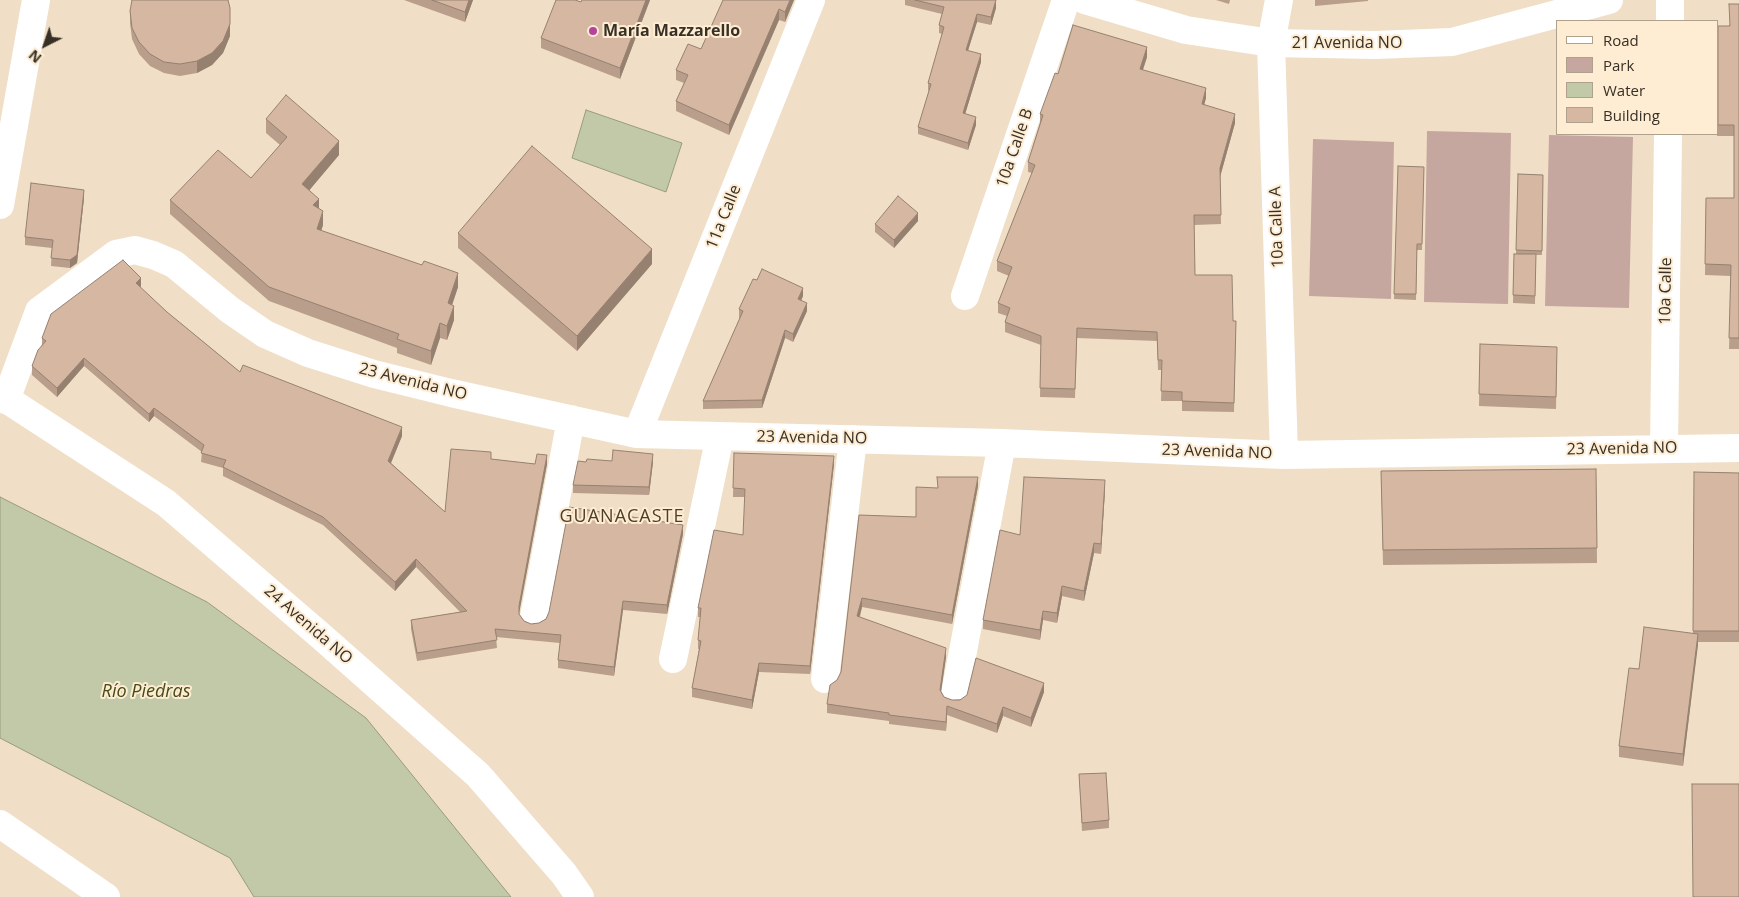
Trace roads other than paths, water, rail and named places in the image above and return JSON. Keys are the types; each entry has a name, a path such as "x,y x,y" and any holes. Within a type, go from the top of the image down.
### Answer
{"street":[{"path":"0,205 36,0"},
{"name":"11a Calle","path":"637,434 811,0"},
{"name":"10a Calle B","path":"965,296 1066,0"},
{"name":"21 Avenida NO","path":"1085,0 1186,30 1271,43 1375,45 1452,42 1609,0"},
{"name":"10a Calle A","path":"1279,0 1271,43 1284,455"},
{"path":"1670,0 1670,20"},
{"name":"10a Calle","path":"1664,448 1668,135"},
{"name":"23 Avenida NO","path":"3,397 39,311 116,254 135,250 153,254 174,264 230,310 265,334 308,354 432,388 637,434 1002,443 1284,455 1739,448"},
{"name":"24 Avenida NO","path":"3,397 166,503 322,637 478,775 564,874 580,897"},
{"path":"534,617 571,419"},
{"path":"673,659 720,436"},
{"path":"825,679 853,439"},
{"path":"956,694 1002,443"},
{"path":"0,824 106,897"}],"water":[{"path":"586,110 682,143 666,192 572,158"},
{"name":"Río Piedras","path":"0,497 207,602 366,718 511,897 254,897 230,858 0,738"}],"place":[{"name":"María Mazzarello","path":"593,31"}],"district":[{"name":"GUANACASTE","path":"622,517"}]}
